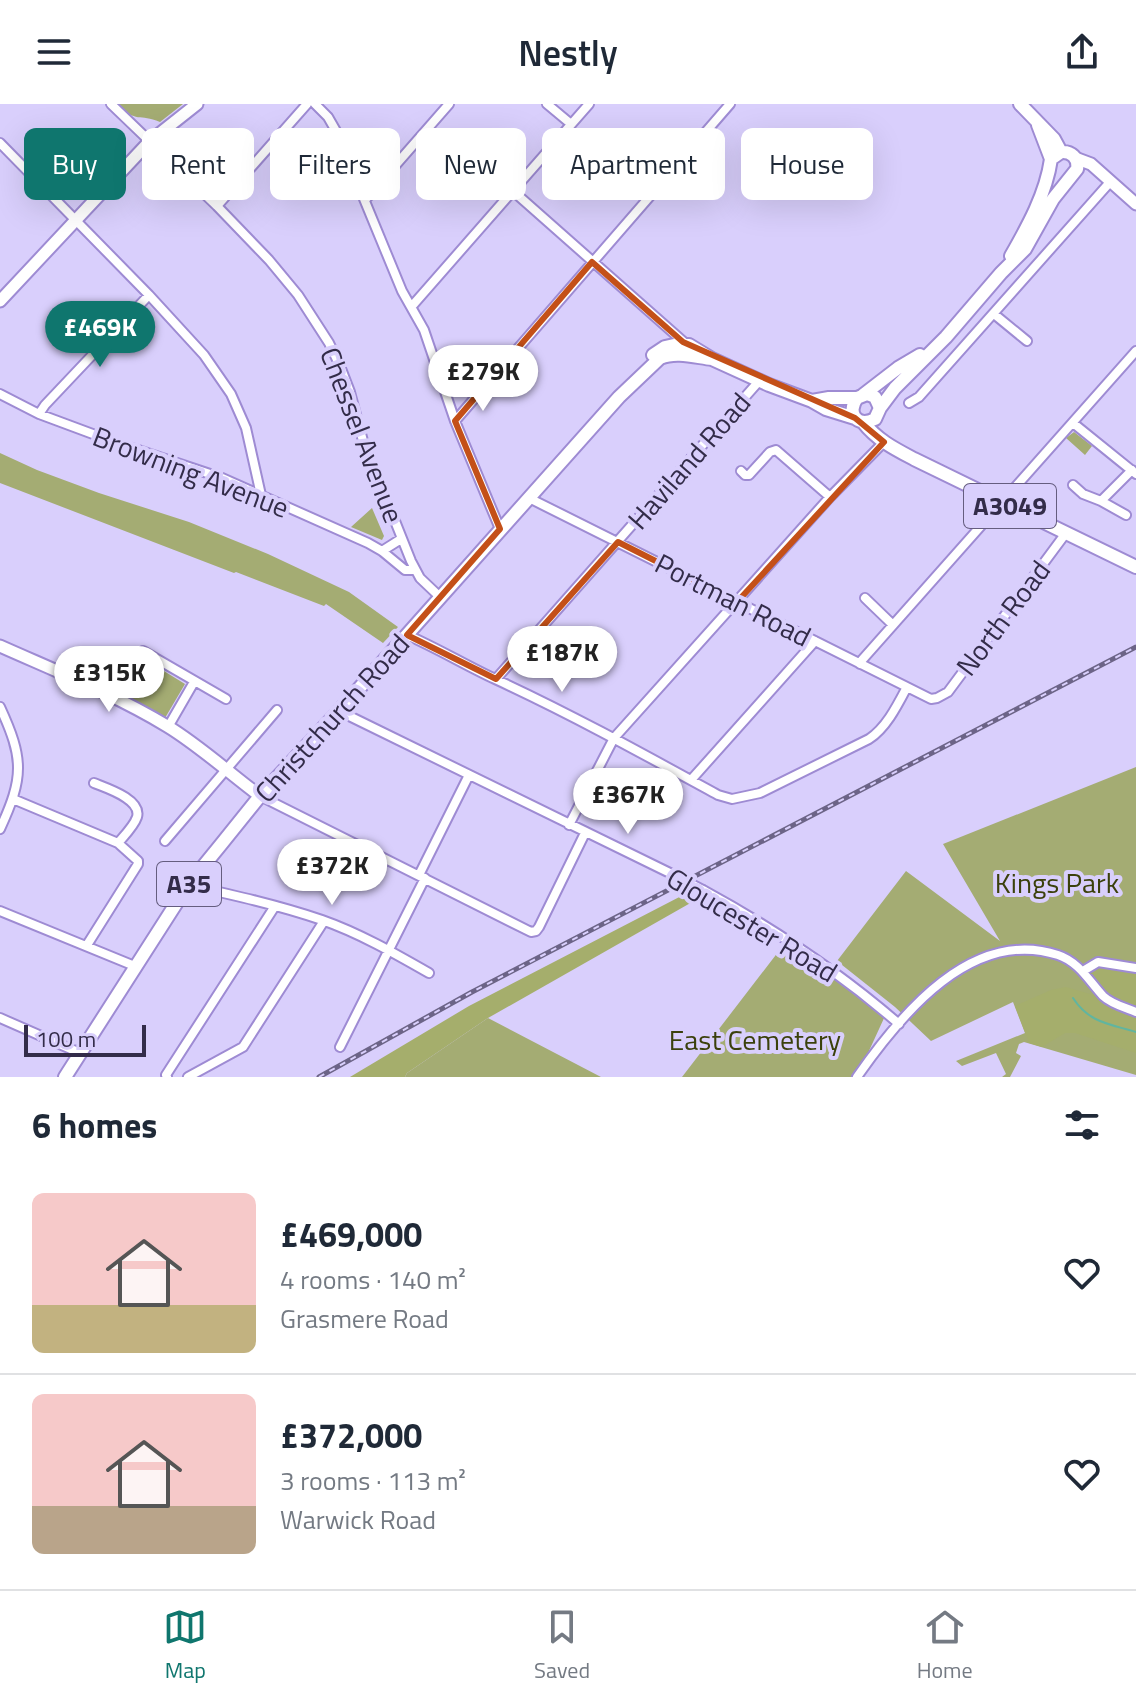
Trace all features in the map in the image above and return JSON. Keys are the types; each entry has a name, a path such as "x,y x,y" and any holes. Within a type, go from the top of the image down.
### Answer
{"main road":[{"path":"1020,104 1054,139 1054,160 1059,178 1071,175"},
{"path":"668,350 674,345 689,345 712,359 791,395 871,422 895,388 1025,249 1053,199 1078,164 1070,153 1054,160 1038,204 1001,273"},
{"path":"859,420 852,405 860,396 940,343"},
{"path":"668,350 712,359"},
{"name":"Christchurch Road","path":"65,1077 188,885 260,796 631,384 653,355 668,350"},
{"path":"812,401 875,397 884,442"},
{"name":"A3049","path":"859,420 871,433 914,459 1136,567"}],"street":[{"name":"Chessel Avenue","path":"111,104 142,135"},
{"path":"167,128 197,104"},
{"path":"217,206 307,104"},
{"path":"315,104 334,128"},
{"path":"400,160 449,104"},
{"path":"547,104 571,124"},
{"path":"526,176 589,104"},
{"path":"455,421 730,104"},
{"path":"0,143 204,355 231,394 246,428 261,495"},
{"path":"1,297 142,149"},
{"path":"1075,158 1091,164 1136,204"},
{"path":"1071,175 1095,168"},
{"path":"909,403 919,397 1111,181"},
{"name":"Chessel Avenue","path":"211,200 298,295 329,343 350,392 363,441 401,539 420,578 440,597"},
{"path":"365,200 402,291 424,330 455,421 500,529"},
{"path":"412,306 505,200"},
{"path":"523,200 689,345"},
{"path":"39,414 149,295"},
{"path":"994,314 1027,341"},
{"path":"860,664 1136,351"},
{"name":"Haviland Road","path":"496,679 760,380"},
{"name":"Browning Avenue","path":"0,394 39,414 187,465 261,495 382,551 405,570 415,570"},
{"path":"1073,423 1134,472 1101,501"},
{"path":"569,825 614,738 830,497 884,442"},
{"path":"741,471 749,475 770,452 776,450 830,497"},
{"path":"1073,485 1083,494 1126,515"},
{"name":"Portman Road","path":"529,498 931,699 937,698"},
{"name":"North Road","path":"937,698 948,692 1066,533"},
{"path":"382,551 401,539"},
{"path":"865,598 893,625"},
{"path":"407,635 516,687 718,795 732,799 760,793 875,735 898,705 907,687"},
{"path":"691,780 815,641"},
{"path":"0,646 118,699 168,727 260,796 531,932 536,931 585,833"},
{"path":"118,699 143,651 226,699"},
{"path":"168,727 194,682"},
{"path":"0,707 17,751 18,777 13,799 0,829"},
{"path":"165,841 277,710"},
{"name":"Gloucester Road","path":"339,711 737,908 862,992 899,1024"},
{"path":"340,1047 389,950 469,775"},
{"path":"94,783 134,803 137,810 137,819 118,843"},
{"path":"13,799 118,843 136,858 138,864 87,945"},
{"path":"188,885 324,921 389,950 429,973"},
{"path":"167,1077 275,906"},
{"path":"0,911 137,967"},
{"path":"188,1077 243,1047 324,921"},
{"path":"857,1077 875,1051 934,987 956,971 996,952 1024,950 1059,955 1083,971 1105,998 1136,1012"},
{"path":"1083,971 1098,962 1136,968"},
{"path":"0,1018 80,1053"}],"highlighted area":[{"path":"592,262 683,342 855,418 884,442 737,602 618,542 496,679 407,635 500,529 455,421"}],"green space":[{"path":"116,104 183,104 160,122 134,116"},
{"path":"1074,432 1092,446 1085,455 1066,438"},
{"path":"0,453 37,470 189,522 268,554 349,592 398,627 383,643 326,604 324,606 234,573 0,483"},
{"path":"372,508 384,536 382,540 351,527"},
{"path":"146,660 185,684 165,718 127,696"},
{"name":"Kings Park","path":"1136,767 1136,1075 1024,1042 1019,1044 1016,1053 1021,1056 1010,1077 1002,1077 1006,1074 996,1053 962,1066 956,1061 1025,1033 1013,1002 931,1041 895,1007 837,961 906,871 1000,941 943,844"},
{"path":"689,892 701,897 488,1018 405,1077 350,1077 469,1006"},
{"path":"785,943 885,1016 857,1077 682,1077"},
{"path":"1098,962 1136,968 1136,1053 1075,1033 1065,1033 1042,1047 1029,1043 1015,1006 1051,990 1066,987 1104,998 1083,971"},
{"name":"East Cemetery","path":"488,1018 601,1077 405,1077"}],"waterway":[{"path":"1073,998 1093,1018 1136,1032"}],"railway":[{"path":"319,1077 472,992 1136,647"}]}
